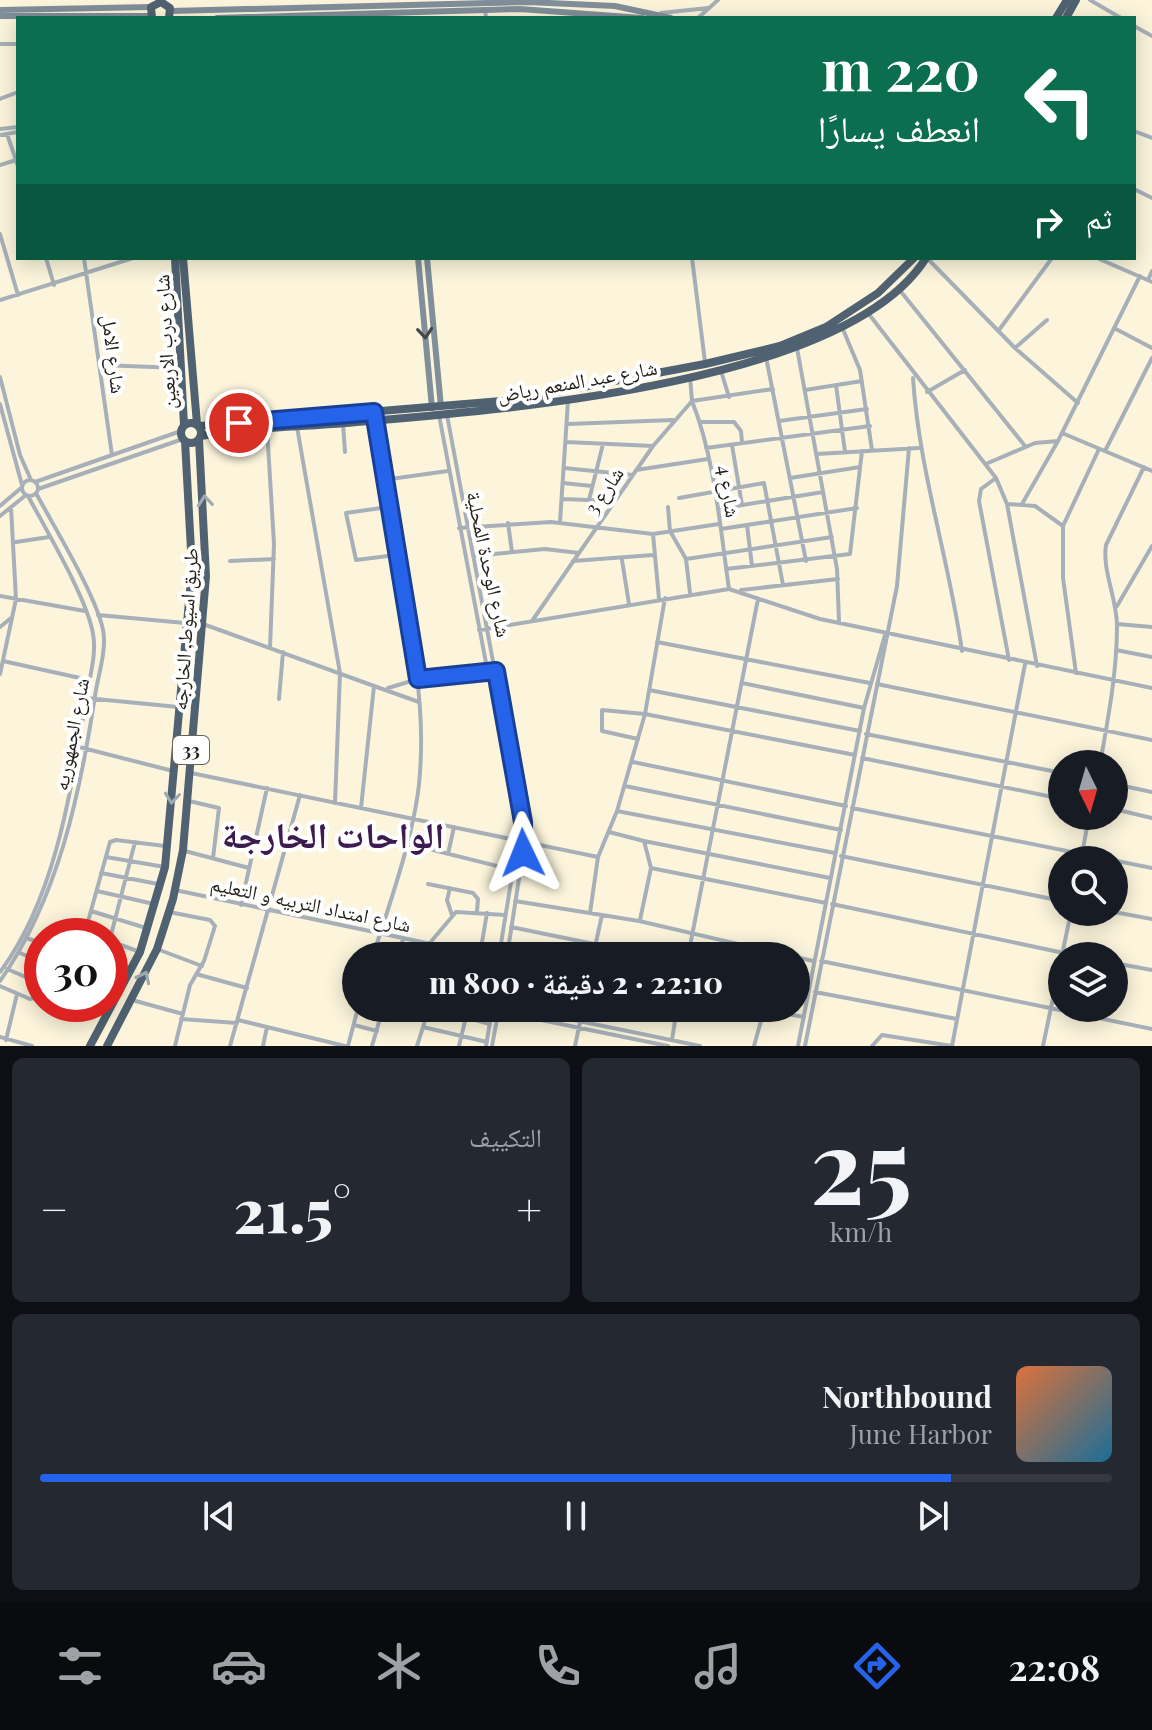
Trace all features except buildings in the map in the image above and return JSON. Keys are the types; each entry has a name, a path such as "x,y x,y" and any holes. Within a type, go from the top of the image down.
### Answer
{"highway":[{"path":"156,7 170,14"},
{"name":"شارع درب الاربعين","path":"175,260 200,438"},
{"name":"شارع درب الاربعين","path":"183,260 184,332"},
{"name":"شارع عبد المنعم رياض","path":"183,434 198,425 374,416 568,400 690,372 705,364 780,346 826,327 878,293 912,260"},
{"name":"شارع عبد المنعم رياض","path":"513,404 721,369 797,348 842,327 866,311 898,288 924,260"},
{"name":"شارع درب الاربعين","path":"183,434 185,344"},
{"name":"شارع عبد المنعم رياض","path":"183,434 200,438 267,428 343,424 374,416"},
{"name":"طريق اسيوط, الخارجه","path":"128,978 149,929 165,867 175,771 192,542 183,434"},
{"name":"طريق اسيوط, الخارجه","path":"107,1046 157,949 175,890 183,850 207,541 200,438"},
{"name":"طريق اسيوط, الخارجه","path":"90,1046 104,1022"}],"street":[{"path":"18,0 19,15"},
{"path":"700,16 718,0"},
{"path":"1090,0 1118,16"},
{"path":"300,16 414,7 564,3 659,16 708,8"},
{"path":"0,16 156,7"},
{"path":"0,10 19,15 111,16 156,7"},
{"path":"170,14 367,11 402,16 414,7 453,14 485,9 520,9 610,16"},
{"path":"485,9 486,16"},
{"path":"520,9 520,16"},
{"path":"0,132 7,134 16,130"},
{"path":"7,134 16,159"},
{"path":"0,234 3,253 18,295"},
{"path":"47,260 54,285"},
{"name":"شارع الامل","path":"84,260 115,454 120,460"},
{"path":"0,300 125,260"},
{"path":"418,260 440,411"},
{"path":"427,260 440,411"},
{"path":"692,260 705,364"},
{"path":"928,260 1015,348 1078,404"},
{"path":"999,330 1051,260"},
{"path":"1102,260 1150,281 1152,271"},
{"path":"1022,504 1078,404 1140,276"},
{"path":"898,288 1025,446"},
{"path":"866,311 913,376 987,463 996,478 1007,504 1037,666"},
{"path":"1015,348 1047,320"},
{"path":"842,327 862,381 872,450"},
{"path":"1114,328 1152,348"},
{"path":"797,348 832,537 838,579 839,622"},
{"path":"766,357 806,561"},
{"path":"1076,673 1063,578 1063,526 1152,358"},
{"path":"101,365 183,368"},
{"path":"721,369 729,397"},
{"path":"927,392 965,370"},
{"path":"690,372 692,401 773,389"},
{"path":"913,376 919,448 944,542 962,651"},
{"name":"شارع الجمهوريه","path":"0,377 20,455 99,618 103,643 87,749 75,797 35,918"},
{"path":"805,390 862,381"},
{"path":"836,385 845,452"},
{"path":"560,522 568,400"},
{"name":"شارع 3","path":"532,621 653,446 692,401"},
{"name":"شارع 4","path":"692,401 700,422 715,492 729,589"},
{"path":"0,404 22,486"},
{"path":"779,421 867,409"},
{"name":"شارع الوحدة المحلية","path":"440,411 450,434 496,671 524,842 509,942"},
{"name":"شارع الوحدة المحلية","path":"440,411 448,471 518,841 501,942"},
{"path":"374,416 418,679 421,770 412,819 377,942"},
{"path":"567,424 673,420"},
{"path":"700,422 734,422 741,431 742,443"},
{"path":"343,424 345,452"},
{"path":"706,448 870,426"},
{"path":"297,427 340,673 335,803"},
{"path":"267,428 274,559 270,648"},
{"path":"1062,433 1152,471"},
{"path":"0,506 22,486 33,481 183,434"},
{"path":"0,516 37,491 183,434"},
{"path":"442,435 450,434"},
{"path":"987,463 1025,446 1058,441"},
{"path":"566,442 653,446"},
{"path":"589,500 603,444"},
{"path":"732,444 742,505"},
{"path":"810,983 841,856 856,755 901,557 909,448"},
{"path":"816,454 919,448"},
{"path":"726,569 847,556 853,549 862,451"},
{"path":"103,458 105,466"},
{"path":"564,468 634,473 708,459"},
{"path":"790,478 860,467"},
{"path":"1103,750 1114,680 1117,624 1105,559 1106,545 1144,467"},
{"path":"383,480 448,471"},
{"path":"996,478 983,486 978,496 1009,661"},
{"path":"563,483 592,486"},
{"path":"679,498 764,483 783,585"},
{"name":"شارع الجمهوريه","path":"22,486 84,608 94,643 79,747 56,852"},
{"path":"718,509 823,492"},
{"path":"562,499 615,501"},
{"path":"1007,504 1035,506 1063,526"},
{"path":"0,672 16,599 16,542 11,507"},
{"path":"388,507 346,513 356,560 396,555"},
{"path":"668,507 670,531 686,559 690,593"},
{"path":"459,528 560,522 653,534 747,525 857,508"},
{"path":"508,523 512,552"},
{"path":"747,525 752,566"},
{"path":"590,913 598,857 633,762 657,642 662,598 653,555 653,534"},
{"path":"16,542 50,537"},
{"path":"686,559 832,537"},
{"path":"1115,608 1152,546"},
{"path":"473,556 545,549 579,553"},
{"path":"573,561 622,560 653,555"},
{"path":"230,561 274,559"},
{"path":"622,560 629,604"},
{"path":"479,630 690,593 838,579"},
{"path":"737,590 839,622 1009,661 1152,688"},
{"path":"0,596 84,608 91,601"},
{"path":"690,942 758,599"},
{"path":"0,627 12,617"},
{"path":"91,624 99,618 187,623"},
{"path":"202,624 419,702"},
{"path":"1117,624 1152,627"},
{"path":"657,642 1152,740"},
{"path":"0,650 7,645"},
{"path":"1116,650 1152,657"},
{"path":"279,699 283,652"},
{"path":"3,661 89,680"},
{"path":"872,1046 882,1035 952,1046 1025,664"},
{"path":"386,689 418,679 496,671"},
{"path":"462,675 497,679"},
{"path":"742,683 864,708"},
{"path":"855,776 862,758 864,708 874,684"},
{"path":"361,808 374,686"},
{"path":"649,690 1048,770"},
{"path":"86,698 180,707"},
{"path":"638,739 602,731 600,713 609,708 856,755"},
{"path":"79,747 175,771"},
{"path":"862,758 1048,796"},
{"path":"633,762 1048,846"},
{"path":"189,772 598,857"},
{"path":"625,786 841,830"},
{"path":"1128,787 1152,792"},
{"path":"241,905 267,788"},
{"path":"230,1046 300,795"},
{"path":"68,796 75,797"},
{"path":"187,800 219,808 213,858"},
{"path":"829,904 835,853 849,807"},
{"path":"617,811 835,853"},
{"path":"1128,812 1152,818"},
{"path":"448,854 454,827"},
{"path":"609,832 830,878"},
{"path":"89,918 113,840 167,846"},
{"path":"639,921 651,868 644,841"},
{"path":"91,911 117,918 135,842"},
{"path":"405,843 513,870"},
{"path":"183,850 249,868"},
{"path":"841,856 1048,898"},
{"path":"106,857 165,867"},
{"path":"1128,862 1152,868"},
{"path":"651,868 1048,950"},
{"path":"101,873 161,884"},
{"path":"428,884 475,894 477,911"},
{"path":"450,888 447,900 452,915"},
{"name":"شارع امتداد التربيه و التعليم","path":"175,890 420,942"},
{"path":"97,891 156,905"},
{"path":"515,901 639,921 730,942"},
{"name":"شارع الجمهوريه","path":"0,984 4,970 37,909"},
{"path":"431,942 452,915 461,910 505,915"},
{"path":"169,912 215,923 175,1045 185,1046"},
{"path":"482,942 487,913"},
{"path":"596,942 602,915"},
{"path":"1128,915 1152,919"},
{"path":"128,922 149,929"},
{"path":"511,927 586,942"},
{"path":"805,1046 824,928"},
{"path":"402,942 403,938"},
{"name":"شارع الجمهوريه","path":"4,970 24,946"},
{"path":"128,947 140,952"},
{"path":"157,949 202,966"},
{"path":"20,953 24,955"},
{"path":"810,960 814,961"},
{"path":"821,961 1048,1006"},
{"path":"1128,966 1152,970"},
{"path":"4,970 24,978"},
{"path":"196,974 247,988"},
{"path":"0,984 24,996"},
{"path":"815,992 957,1019"},
{"path":"17,994 3,1038 32,1046"},
{"path":"132,1000 182,1016 267,1027 347,1046 355,1022"},
{"path":"372,1046 379,1022"},
{"path":"418,1046 425,1022"},
{"path":"459,1046 465,1022"},
{"path":"483,1022 490,1024 489,1045"},
{"path":"489,1045 493,1022"},
{"path":"569,1022 580,1024"},
{"path":"572,1022 670,1044 700,1046"},
{"path":"670,1044 674,1022"},
{"path":"754,1046 761,1022"},
{"path":"798,1046 803,1022"},
{"path":"1043,1046 1048,1022"},
{"path":"1120,1022 1152,1029"},
{"path":"575,1046 580,1024"},
{"path":"354,1025 377,1031"},
{"path":"263,1046 267,1027"},
{"path":"423,1027 489,1045"},
{"path":"302,1046 304,1036"}],"district":[{"name":"الواحات الخارجة","path":"333,833"}],"route":[{"path":"239,423 374,412 418,679 496,671 523,822 523,853"}]}
